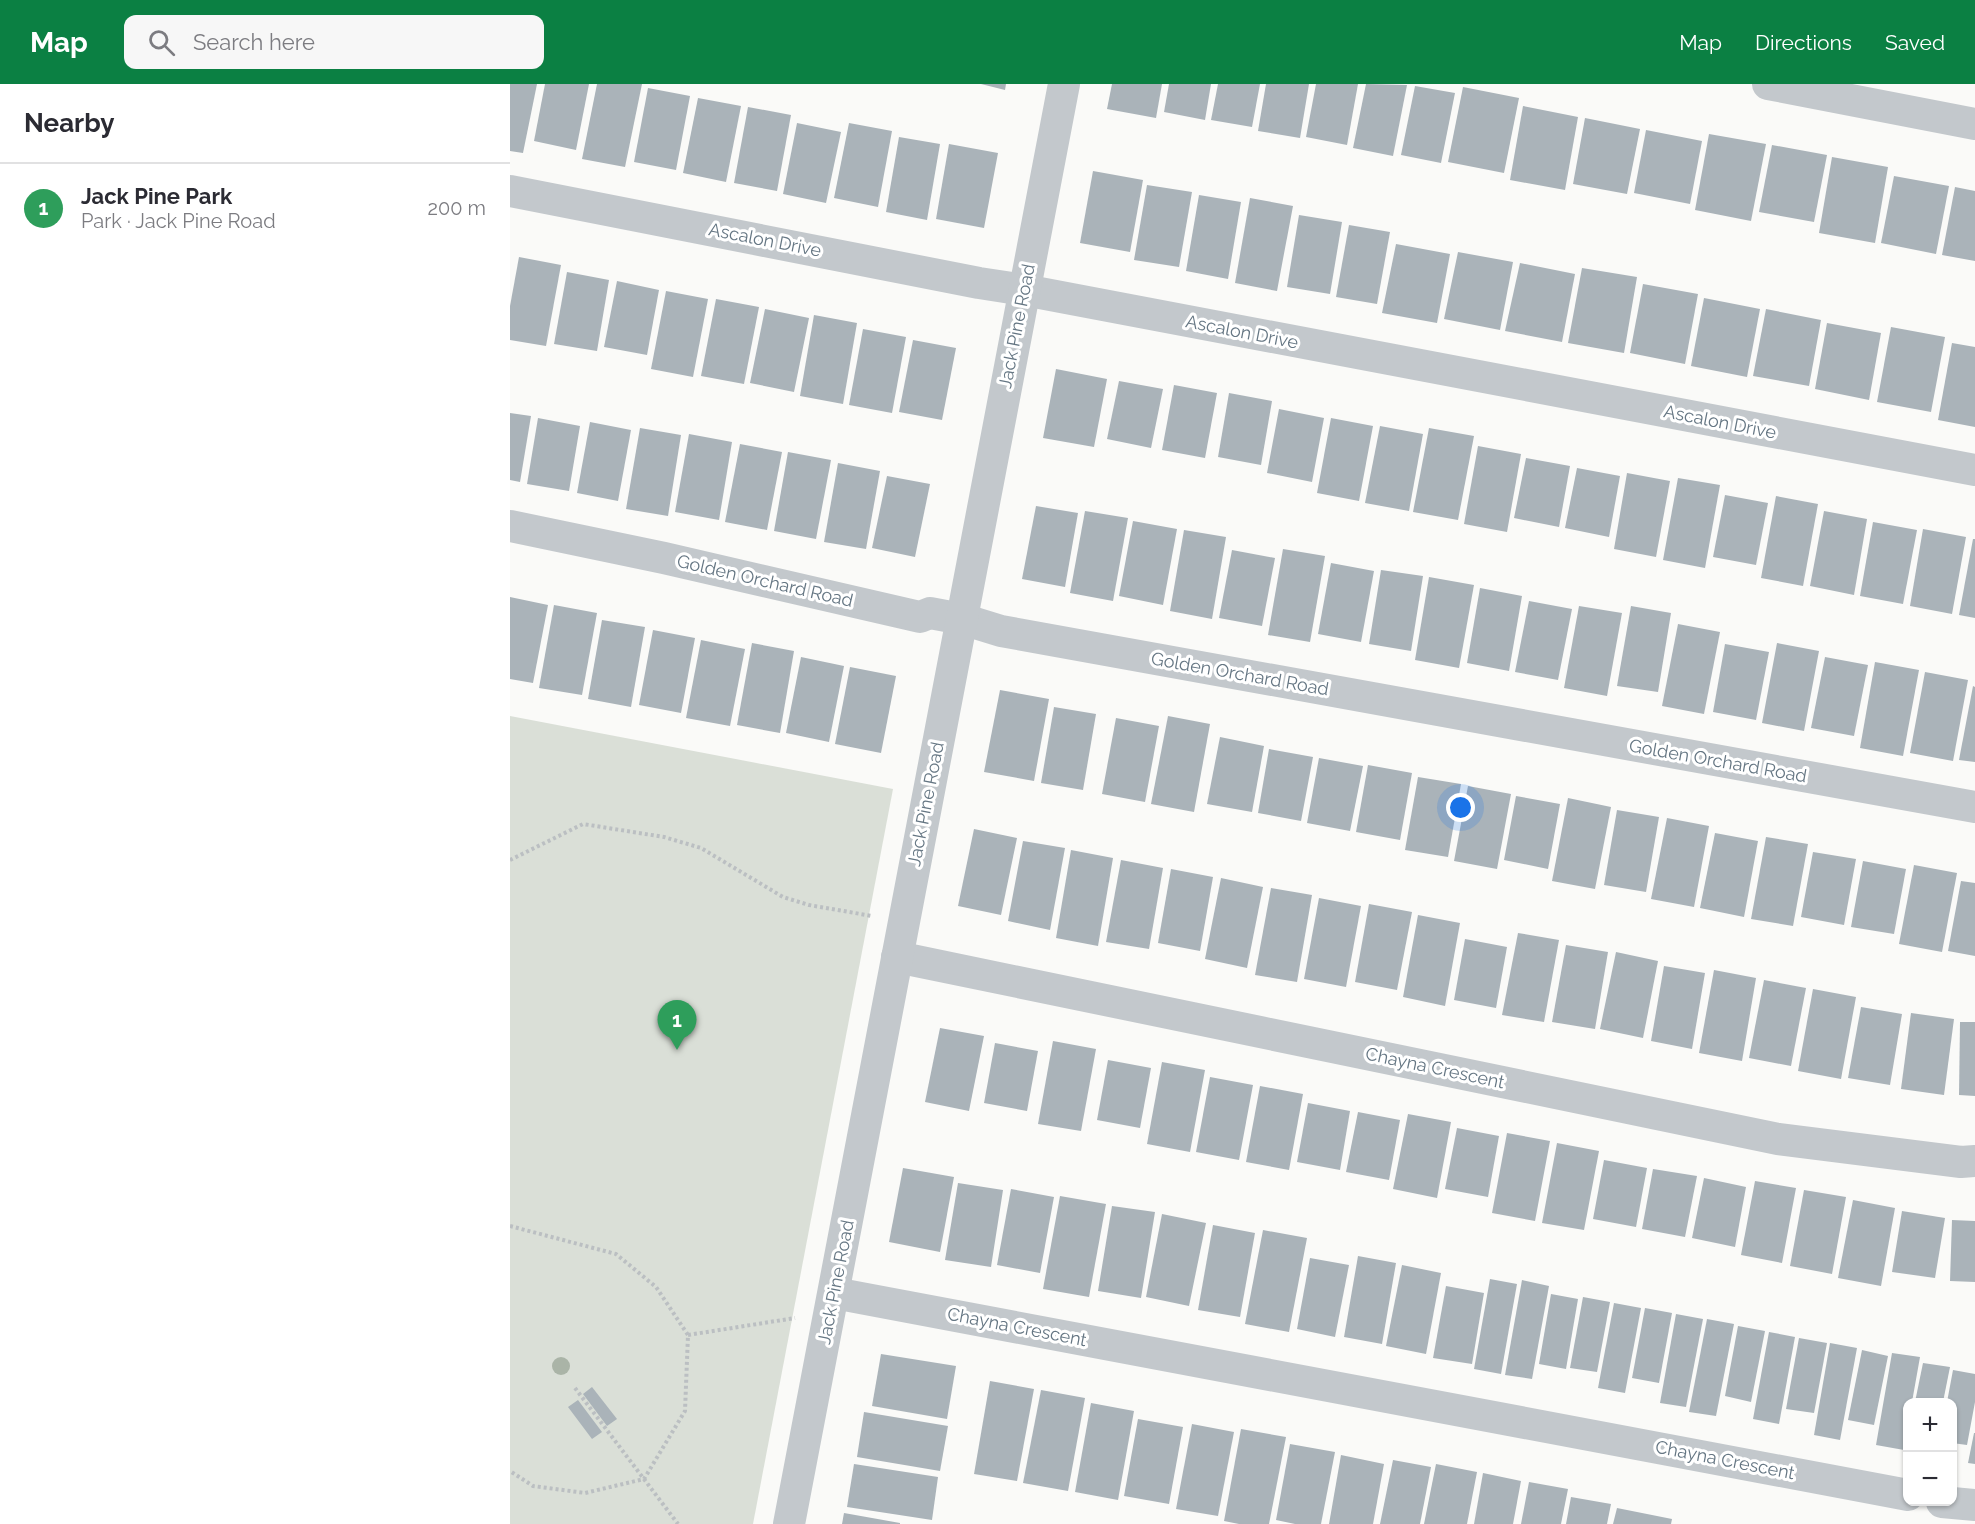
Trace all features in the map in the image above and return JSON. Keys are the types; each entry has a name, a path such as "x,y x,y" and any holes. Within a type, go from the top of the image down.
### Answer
{"street":[{"name":"Jack Pine Road","path":"789,1524 1064,84"},
{"path":"1768,84 1975,124"},
{"name":"Ascalon Drive","path":"510,190 979,283 1975,471"},
{"name":"Golden Orchard Road","path":"510,526 676,561 920,617 930,613 962,619 1001,631 1975,807"},
{"name":"Chayna Crescent","path":"897,957 1778,1139 1961,1162 1975,1161"},
{"name":"Chayna Crescent","path":"834,1293 1903,1494"},
{"path":"1957,1504 1975,1506"}],"path":[{"path":"510,860 583,824 664,837 701,848 783,897 809,905 872,916"},
{"path":"510,1226 513,1229 616,1254 656,1287 687,1335 685,1411 644,1479 585,1493 532,1486 510,1471"},
{"path":"687,1335 795,1318"},
{"path":"575,1388 678,1524"}],"shaded area":[{"path":"510,716 893,789 753,1524 510,1524"}],"building":[{"path":"510,84 537,84 523,153 510,151"},
{"path":"545,84 589,84 576,150 534,141"},
{"path":"597,84 642,84 625,167 582,159"},
{"path":"981,84 1006,84 1005,90"},
{"path":"1112,84 1162,84 1156,118 1107,109"},
{"path":"1169,84 1211,84 1205,120 1164,112"},
{"path":"1218,84 1260,84 1252,127 1211,120"},
{"path":"1266,84 1309,84 1300,138 1258,131"},
{"path":"1316,84 1358,84 1347,145 1306,137"},
{"path":"1366,84 1407,85 1393,156 1353,148"},
{"path":"1415,86 1455,93 1441,163 1401,155"},
{"path":"1463,87 1519,98 1504,173 1448,162"},
{"path":"648,88 690,96 676,170 634,162"},
{"path":"698,98 741,106 726,182 683,173"},
{"path":"1523,106 1578,117 1565,190 1510,180"},
{"path":"748,107 791,115 777,191 734,183"},
{"path":"1585,118 1640,129 1627,194 1573,184"},
{"path":"797,123 841,132 826,203 783,194"},
{"path":"849,123 892,131 878,207 834,198"},
{"path":"1646,130 1702,141 1690,204 1634,193"},
{"path":"1709,134 1766,144 1751,221 1695,210"},
{"path":"899,137 940,144 927,220 886,212"},
{"path":"949,144 998,153 984,228 936,219"},
{"path":"1772,145 1827,155 1814,222 1759,212"},
{"path":"1832,157 1888,167 1875,243 1819,233"},
{"path":"1093,171 1143,180 1130,252 1080,243"},
{"path":"1894,176 1949,186 1936,254 1881,243"},
{"path":"1147,185 1192,192 1179,267 1134,260"},
{"path":"1955,187 1975,191 1975,261 1942,255"},
{"path":"1199,195 1241,202 1228,279 1186,271"},
{"path":"1250,198 1293,206 1277,291 1235,283"},
{"path":"1299,215 1342,222 1330,294 1287,287"},
{"path":"1349,225 1390,232 1377,304 1336,297"},
{"path":"1396,244 1450,254 1437,323 1382,313"},
{"path":"1458,252 1513,262 1500,330 1444,319"},
{"path":"519,257 561,265 546,346 510,340 510,306"},
{"path":"1520,263 1575,274 1562,342 1505,331"},
{"path":"1582,268 1637,277 1624,353 1568,343"},
{"path":"567,272 609,280 597,351 554,344"},
{"path":"617,281 659,290 647,355 604,347"},
{"path":"1643,284 1698,294 1685,364 1630,353"},
{"path":"666,291 708,299 693,377 651,369"},
{"path":"1704,298 1760,309 1747,377 1691,366"},
{"path":"716,299 759,307 744,384 701,376"},
{"path":"765,309 809,318 794,392 750,383"},
{"path":"1766,309 1821,320 1809,386 1753,376"},
{"path":"814,315 857,323 843,404 800,396"},
{"path":"1827,323 1881,333 1869,400 1815,389"},
{"path":"1891,327 1945,337 1931,412 1877,402"},
{"path":"863,329 906,337 892,413 849,405"},
{"path":"913,340 956,348 942,420 899,412"},
{"path":"1952,343 1975,347 1975,427 1938,420"},
{"path":"1056,369 1107,379 1094,447 1043,438"},
{"path":"1119,381 1163,389 1151,448 1107,439"},
{"path":"1174,385 1217,393 1205,458 1162,450"},
{"path":"1229,393 1272,401 1261,465 1218,457"},
{"path":"1279,409 1324,418 1312,482 1267,473"},
{"path":"510,413 531,416 520,482 510,480"},
{"path":"538,418 580,426 569,491 527,484"},
{"path":"1331,418 1373,426 1359,501 1317,493"},
{"path":"590,422 631,430 618,501 577,493"},
{"path":"1380,426 1423,434 1409,511 1365,503"},
{"path":"640,428 681,435 668,516 626,509"},
{"path":"1429,428 1474,436 1458,520 1413,512"},
{"path":"689,434 732,442 719,520 675,512"},
{"path":"740,444 782,452 767,530 725,522"},
{"path":"1478,446 1521,454 1507,532 1464,524"},
{"path":"788,452 831,460 816,539 774,531"},
{"path":"1526,458 1570,466 1559,527 1514,518"},
{"path":"838,463 880,471 866,549 824,542"},
{"path":"1577,468 1620,476 1609,537 1565,528"},
{"path":"1627,473 1670,481 1656,557 1614,549"},
{"path":"887,476 930,484 915,557 872,548"},
{"path":"1678,478 1720,485 1705,568 1663,560"},
{"path":"1725,495 1768,503 1756,565 1713,557"},
{"path":"1776,496 1818,504 1803,586 1761,578"},
{"path":"1036,506 1078,513 1065,587 1022,579"},
{"path":"1085,511 1128,518 1113,601 1070,593"},
{"path":"1824,511 1867,519 1854,595 1810,586"},
{"path":"1133,521 1177,529 1163,605 1119,596"},
{"path":"1873,522 1917,530 1903,604 1860,596"},
{"path":"1923,529 1966,537 1952,614 1910,606"},
{"path":"1184,530 1226,537 1212,619 1170,611"},
{"path":"1973,539 1975,539 1975,618 1959,615"},
{"path":"1283,549 1325,556 1310,642 1268,635"},
{"path":"1232,550 1275,558 1262,626 1219,618"},
{"path":"1331,563 1374,571 1361,642 1318,634"},
{"path":"1381,570 1423,576 1411,651 1369,644"},
{"path":"1429,577 1474,585 1459,668 1415,660"},
{"path":"1480,588 1522,596 1509,671 1467,663"},
{"path":"510,597 548,605 533,683 510,679"},
{"path":"1529,601 1572,609 1558,680 1515,672"},
{"path":"554,605 597,613 582,695 539,688"},
{"path":"1579,606 1622,613 1607,696 1564,688"},
{"path":"1631,606 1671,613 1658,692 1617,686"},
{"path":"602,620 645,627 631,707 588,699"},
{"path":"1678,624 1720,632 1704,714 1662,706"},
{"path":"653,630 695,638 681,713 639,705"},
{"path":"701,640 745,649 730,726 686,718"},
{"path":"752,643 794,651 780,733 737,725"},
{"path":"1777,643 1819,651 1804,731 1762,723"},
{"path":"1725,644 1769,652 1756,720 1713,712"},
{"path":"801,657 844,666 829,742 786,733"},
{"path":"1825,657 1868,665 1854,736 1811,728"},
{"path":"1875,662 1919,670 1903,756 1860,748"},
{"path":"850,667 896,676 881,753 835,744"},
{"path":"1925,672 1968,680 1953,761 1910,753"},
{"path":"1973,686 1975,687 1975,762 1959,760"},
{"path":"1000,690 1049,699 1034,781 984,772"},
{"path":"1054,707 1096,714 1083,790 1041,783"},
{"path":"1168,716 1210,724 1194,812 1151,804"},
{"path":"1116,718 1159,726 1145,802 1102,794"},
{"path":"1220,737 1264,746 1252,812 1207,804"},
{"path":"1269,749 1313,757 1301,821 1258,813"},
{"path":"1319,758 1363,766 1350,831 1307,823"},
{"path":"1368,765 1412,773 1400,840 1356,832"},
{"path":"1418,777 1461,784 1448,857 1405,850"},
{"path":"1468,786 1511,794 1497,869 1454,861"},
{"path":"1516,796 1560,804 1548,869 1504,860"},
{"path":"1568,798 1611,807 1595,889 1552,881"},
{"path":"1617,810 1659,817 1646,892 1604,885"},
{"path":"1667,818 1709,826 1694,907 1651,899"},
{"path":"974,829 1017,838 1001,915 958,906"},
{"path":"1715,833 1758,841 1744,917 1700,908"},
{"path":"1766,837 1808,844 1793,926 1751,919"},
{"path":"1023,841 1065,848 1050,930 1008,921"},
{"path":"1071,850 1113,858 1098,946 1056,938"},
{"path":"1813,852 1856,859 1844,925 1801,917"},
{"path":"1121,860 1163,868 1149,949 1106,942"},
{"path":"1863,861 1906,869 1894,934 1851,927"},
{"path":"1914,865 1957,873 1942,952 1899,944"},
{"path":"1171,869 1213,877 1200,951 1158,943"},
{"path":"1221,878 1263,887 1247,968 1205,959"},
{"path":"1961,881 1975,883 1975,956 1948,951"},
{"path":"1271,888 1312,895 1297,982 1255,975"},
{"path":"1319,898 1361,906 1346,987 1304,979"},
{"path":"1369,904 1412,912 1397,990 1355,982"},
{"path":"1418,915 1460,923 1445,1006 1403,997"},
{"path":"1518,933 1559,940 1544,1022 1502,1015"},
{"path":"1465,939 1507,947 1496,1008 1454,1000"},
{"path":"1566,945 1608,952 1595,1029 1552,1022"},
{"path":"1616,952 1658,961 1643,1038 1600,1029"},
{"path":"1664,966 1705,973 1692,1049 1651,1041"},
{"path":"1714,970 1756,978 1742,1061 1699,1053"},
{"path":"1764,980 1806,988 1791,1066 1749,1058"},
{"path":"1813,989 1856,997 1841,1079 1798,1071"},
{"path":"1861,1007 1902,1014 1890,1085 1848,1078"},
{"path":"1911,1013 1954,1019 1944,1095 1901,1089"},
{"path":"1960,1022 1975,1022 1975,1096 1959,1095"},
{"path":"940,1028 984,1036 969,1111 925,1102"},
{"path":"1053,1041 1096,1049 1081,1131 1038,1124"},
{"path":"995,1043 1038,1051 1027,1111 984,1103"},
{"path":"1108,1060 1151,1068 1140,1128 1097,1120"},
{"path":"1162,1062 1205,1070 1190,1152 1147,1144"},
{"path":"1210,1077 1253,1085 1239,1160 1196,1152"},
{"path":"1260,1086 1303,1094 1289,1170 1246,1162"},
{"path":"1308,1103 1350,1111 1340,1170 1297,1162"},
{"path":"1358,1112 1400,1120 1389,1180 1346,1172"},
{"path":"1408,1114 1451,1122 1437,1198 1393,1189"},
{"path":"1457,1128 1499,1136 1488,1197 1445,1189"},
{"path":"1507,1133 1550,1141 1535,1221 1492,1213"},
{"path":"1557,1143 1599,1151 1584,1230 1542,1223"},
{"path":"1604,1160 1647,1168 1636,1227 1593,1219"},
{"path":"903,1168 954,1177 940,1252 889,1242"},
{"path":"1653,1169 1697,1176 1685,1237 1642,1229"},
{"path":"1704,1178 1746,1187 1735,1247 1692,1238"},
{"path":"1755,1181 1796,1188 1782,1263 1741,1255"},
{"path":"958,1183 1003,1190 991,1267 945,1260"},
{"path":"1011,1189 1054,1197 1040,1273 997,1265"},
{"path":"1804,1190 1846,1197 1832,1274 1790,1266"},
{"path":"1060,1196 1106,1204 1089,1297 1043,1289"},
{"path":"1853,1200 1895,1208 1881,1286 1838,1278"},
{"path":"1112,1206 1155,1212 1141,1298 1098,1291"},
{"path":"1902,1211 1945,1218 1935,1278 1892,1272"},
{"path":"1162,1214 1206,1223 1189,1306 1146,1297"},
{"path":"1952,1220 1975,1221 1975,1282 1950,1281"},
{"path":"1213,1225 1255,1233 1240,1317 1198,1310"},
{"path":"1263,1230 1307,1238 1289,1332 1245,1324"},
{"path":"1358,1256 1396,1263 1382,1344 1344,1337"},
{"path":"1310,1258 1349,1265 1335,1337 1297,1329"},
{"path":"1402,1265 1441,1273 1426,1354 1386,1346"},
{"path":"1490,1279 1517,1284 1501,1374 1474,1369"},
{"path":"1522,1280 1549,1286 1532,1379 1505,1375"},
{"path":"1446,1286 1484,1293 1472,1364 1433,1358"},
{"path":"1551,1294 1578,1299 1566,1369 1539,1364"},
{"path":"1583,1297 1610,1302 1597,1372 1570,1368"},
{"path":"1614,1303 1641,1308 1625,1393 1598,1388"},
{"path":"1645,1308 1672,1313 1659,1383 1632,1378"},
{"path":"1676,1314 1703,1319 1686,1407 1660,1403"},
{"path":"1707,1319 1734,1324 1716,1416 1689,1412"},
{"path":"1738,1326 1765,1331 1751,1402 1725,1396"},
{"path":"1769,1332 1795,1337 1779,1424 1753,1419"},
{"path":"1799,1338 1827,1343 1814,1413 1786,1409"},
{"path":"1830,1343 1857,1348 1840,1440 1814,1435"},
{"path":"1862,1350 1888,1356 1874,1425 1848,1420"},
{"path":"1892,1353 1920,1357 1913,1398 1903,1398 1903,1450 1876,1445"},
{"path":"881,1354 956,1366 947,1419 872,1406"},
{"path":"1923,1363 1950,1367 1944,1398 1916,1398"},
{"path":"1953,1370 1975,1374 1975,1402 1967,1445 1957,1444 1957,1398 1948,1398"},
{"path":"990,1381 1034,1389 1017,1481 974,1474"},
{"path":"592,1387 617,1419 607,1426 583,1394"},
{"path":"1041,1390 1085,1398 1068,1491 1023,1483"},
{"path":"578,1400 602,1432 592,1439 568,1407"},
{"path":"1091,1403 1134,1411 1118,1500 1075,1492"},
{"path":"864,1412 948,1426 940,1471 857,1457"},
{"path":"1138,1419 1183,1427 1169,1504 1124,1496"},
{"path":"1192,1424 1234,1432 1218,1516 1176,1509"},
{"path":"1241,1429 1286,1437 1269,1524 1239,1524 1224,1521"},
{"path":"1975,1433 1975,1464 1968,1463"},
{"path":"1290,1444 1335,1452 1321,1524 1295,1524 1276,1520"},
{"path":"1341,1455 1384,1464 1373,1524 1329,1524"},
{"path":"1393,1460 1431,1467 1420,1524 1380,1524"},
{"path":"854,1464 938,1477 932,1520 847,1507"},
{"path":"1436,1464 1477,1472 1467,1524 1424,1524"},
{"path":"1483,1473 1521,1481 1513,1524 1474,1524"},
{"path":"1529,1482 1568,1489 1561,1524 1521,1524"},
{"path":"1571,1497 1611,1504 1607,1524 1566,1524"},
{"path":"1617,1508 1672,1519 1671,1524 1613,1524"},
{"path":"844,1513 900,1523 900,1524 842,1524"}],"place":[{"name":"Jack Pine Park","path":"677,1050"}]}
